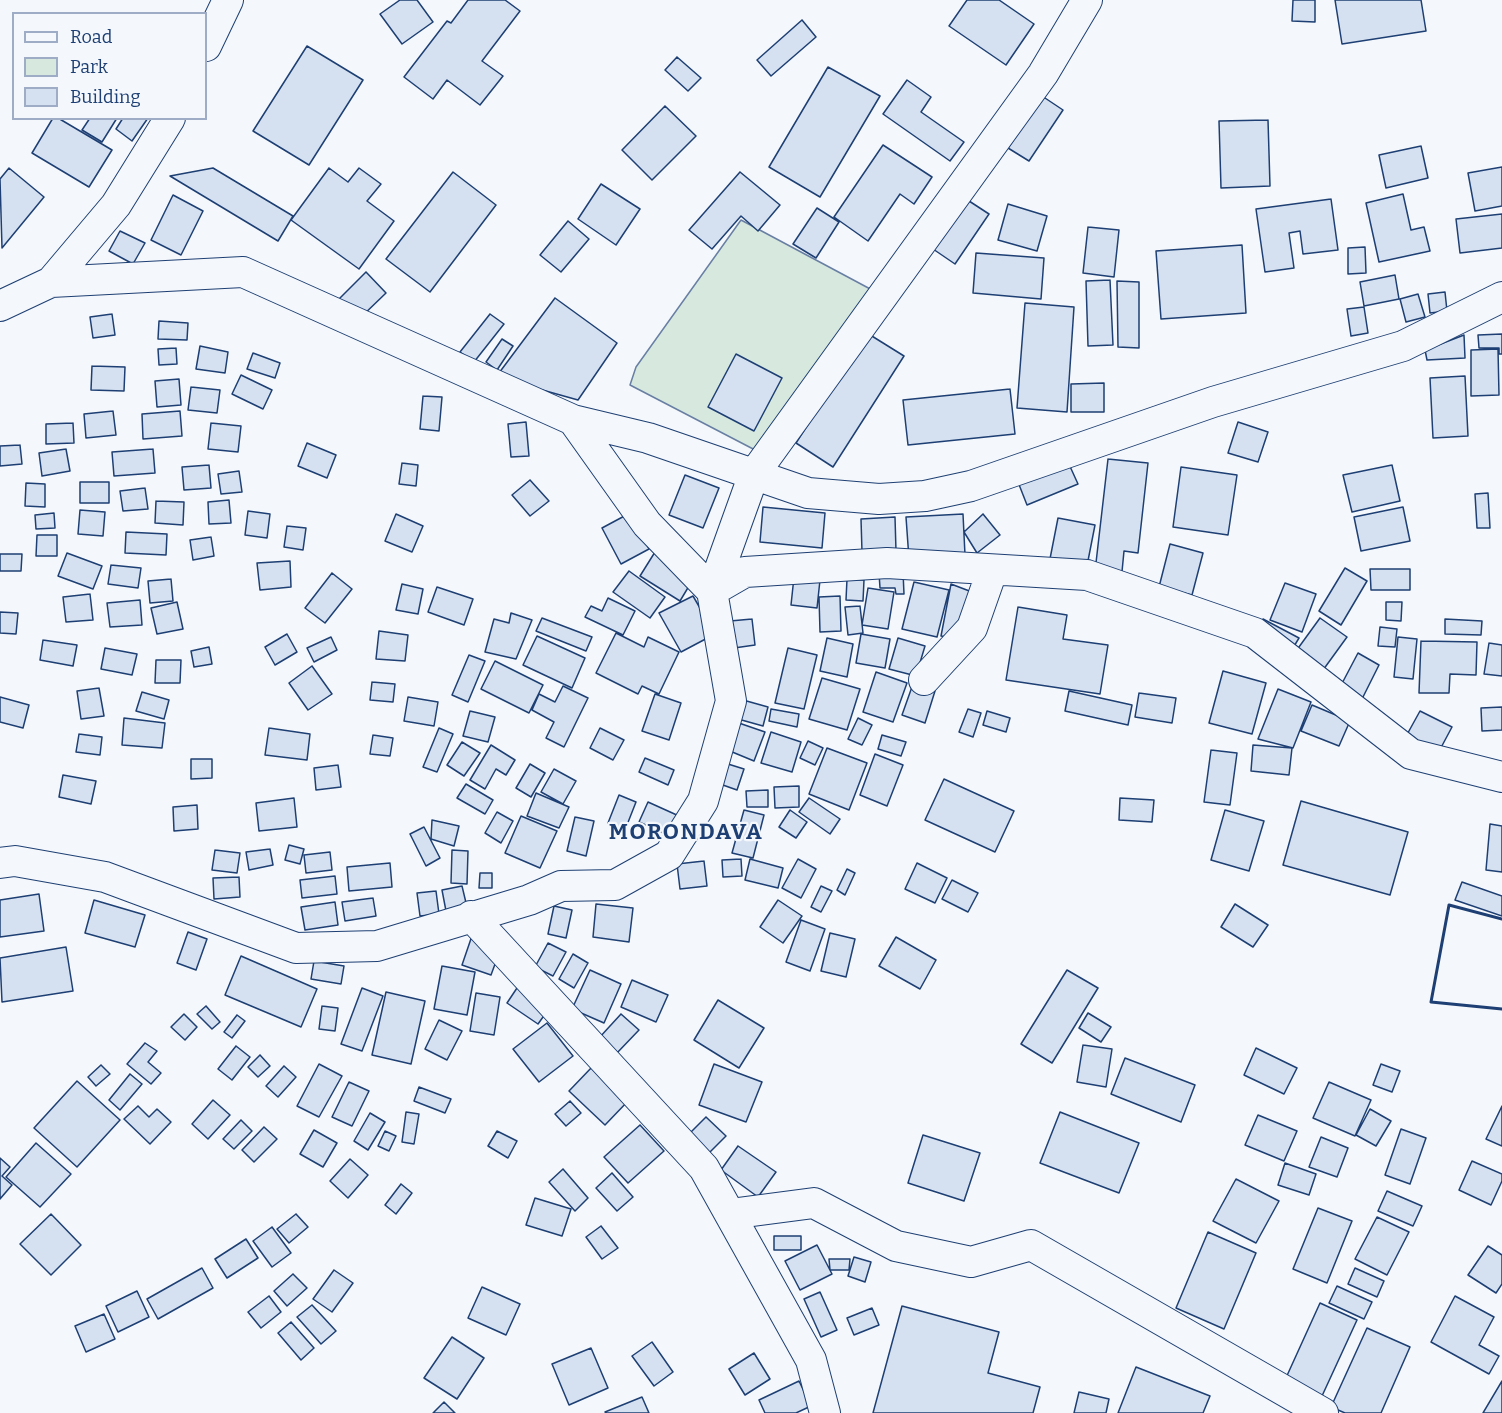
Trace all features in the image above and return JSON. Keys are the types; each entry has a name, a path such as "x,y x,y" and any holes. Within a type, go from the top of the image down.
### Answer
{"street":[{"path":"207,44 228,0"},
{"path":"0,863 15,861 105,877 296,948 377,946 529,900 561,886 615,885 669,855 703,801 731,701 712,591 754,474 1043,74 1087,0"},
{"path":"51,282 116,205 169,120"},
{"path":"0,306 51,282 243,272 573,420 648,438 808,493 879,499 926,496 971,486 1213,402 1403,346 1502,297"},
{"path":"573,420 647,524 712,591"},
{"path":"712,591 745,572 887,563 1087,575 1255,633 1411,754 1502,777"},
{"path":"924,680 972,628 992,571"},
{"path":"471,916 704,1168 811,1360 825,1413"},
{"path":"730,1214 814,1203 896,1246 971,1262 1031,1245 1323,1413"}],"green space":[{"path":"741,220 874,291 757,451 630,385 636,367"}],"building":[{"path":"400,0 417,0 433,22 402,44 380,14"},
{"path":"468,0 505,0 520,11 482,61 503,76 480,105 447,80 433,99 404,77 447,21 451,23"},
{"path":"967,0 999,0 1034,24 1006,65 949,26"},
{"path":"1293,0 1315,0 1315,22 1292,21"},
{"path":"1335,0 1421,0 1426,31 1342,44"},
{"path":"802,20 816,37 771,76 757,60"},
{"path":"307,46 363,80 309,165 253,131"},
{"path":"677,57 701,78 688,91 665,70"},
{"path":"828,67 880,96 820,197 769,167"},
{"path":"907,80 931,97 921,112 964,142 950,161 883,114"},
{"path":"1042,96 1063,110 1029,161 1008,148"},
{"path":"665,106 696,136 652,180 622,150"},
{"path":"52,120 61,120 112,150 89,187 32,153"},
{"path":"89,120 116,120 102,142 82,130"},
{"path":"122,120 147,120 132,141 116,129"},
{"path":"1268,120 1270,186 1221,188 1219,121"},
{"path":"883,145 932,177 914,204 900,194 868,241 834,217"},
{"path":"1421,146 1428,178 1386,188 1379,155"},
{"path":"1502,167 1502,206 1475,211 1468,173"},
{"path":"9,168 44,197 2,248 0,179"},
{"path":"213,168 293,216 278,241 170,176"},
{"path":"329,168 348,182 359,168 381,184 367,201 394,221 359,269 291,220"},
{"path":"453,172 496,205 430,292 386,259"},
{"path":"740,172 780,205 758,231 741,216 712,249 689,230"},
{"path":"601,184 640,209 616,245 578,219"},
{"path":"1403,194 1411,230 1424,227 1430,251 1379,262 1366,203"},
{"path":"173,195 203,211 181,255 151,240"},
{"path":"966,199 989,214 955,264 933,249"},
{"path":"1331,199 1338,250 1303,254 1300,231 1289,233 1294,268 1265,272 1256,209"},
{"path":"1008,204 1047,216 1037,251 998,240"},
{"path":"817,208 839,222 816,258 793,244"},
{"path":"1502,214 1502,248 1460,253 1456,219"},
{"path":"568,221 589,239 561,272 540,255"},
{"path":"1088,227 1119,230 1114,277 1083,273"},
{"path":"120,231 145,243 133,264 109,251"},
{"path":"1242,245 1246,313 1161,319 1156,251"},
{"path":"1365,247 1366,273 1348,274 1348,248"},
{"path":"976,253 1044,258 1041,299 973,293"},
{"path":"366,272 386,293 358,320 338,300"},
{"path":"1395,275 1399,299 1364,306 1360,282"},
{"path":"1110,280 1113,345 1088,346 1086,281"},
{"path":"1117,281 1139,282 1139,348 1118,347"},
{"path":"1445,292 1447,311 1430,313 1428,294"},
{"path":"1418,294 1425,317 1406,322 1400,299"},
{"path":"555,298 617,343 578,400 496,377"},
{"path":"1025,303 1074,307 1067,412 1017,408"},
{"path":"1364,307 1368,333 1351,336 1347,309"},
{"path":"112,314 115,335 93,338 90,317"},
{"path":"490,314 504,324 474,362 460,352"},
{"path":"159,321 188,323 187,340 158,339"},
{"path":"867,333 904,356 833,467 796,443"},
{"path":"1502,334 1502,354 1499,354 1499,348 1479,348 1478,335"},
{"path":"1464,335 1465,358 1427,360 1425,350"},
{"path":"502,339 513,346 497,370 486,362"},
{"path":"200,346 228,352 225,373 196,369"},
{"path":"176,348 177,364 159,365 158,349"},
{"path":"1498,349 1499,395 1471,396 1471,350"},
{"path":"253,353 280,363 275,378 247,369"},
{"path":"736,354 782,378 754,431 708,407"},
{"path":"92,366 125,367 124,391 91,390"},
{"path":"241,375 272,390 263,409 232,394"},
{"path":"1465,376 1468,436 1433,438 1430,378"},
{"path":"179,379 181,405 157,407 155,381"},
{"path":"1104,383 1104,412 1071,412 1071,384"},
{"path":"191,387 220,390 217,413 188,410"},
{"path":"1010,389 1015,434 908,445 903,400"},
{"path":"423,396 442,397 439,431 420,429"},
{"path":"113,411 116,435 86,438 84,414"},
{"path":"180,411 182,436 143,439 142,414"},
{"path":"526,422 529,456 511,457 508,424"},
{"path":"1238,422 1268,432 1258,462 1228,453"},
{"path":"73,423 74,443 46,444 46,424"},
{"path":"211,423 241,426 238,452 208,449"},
{"path":"307,443 336,455 327,478 298,466"},
{"path":"20,445 22,464 0,466 0,446"},
{"path":"66,449 70,471 42,476 39,453"},
{"path":"153,449 155,473 114,476 112,452"},
{"path":"1108,459 1148,463 1138,553 1124,551 1121,582 1094,580"},
{"path":"1068,462 1078,484 1027,505 1018,482"},
{"path":"402,463 418,465 416,486 399,484"},
{"path":"209,465 211,488 184,490 182,467"},
{"path":"1392,465 1400,501 1352,512 1343,475"},
{"path":"1181,467 1237,475 1228,535 1173,527"},
{"path":"239,471 242,492 221,494 218,474"},
{"path":"685,475 719,488 703,528 669,515"},
{"path":"530,480 549,501 530,516 512,495"},
{"path":"80,482 109,482 109,503 80,503"},
{"path":"26,483 45,484 45,507 25,506"},
{"path":"145,488 148,509 123,511 120,491"},
{"path":"1488,493 1490,528 1477,528 1475,494"},
{"path":"229,500 231,523 209,524 208,502"},
{"path":"156,501 184,502 183,525 155,523"},
{"path":"763,507 825,513 822,548 760,542"},
{"path":"1403,507 1410,541 1361,551 1354,517"},
{"path":"80,510 105,512 103,536 78,534"},
{"path":"248,511 270,514 267,538 245,535"},
{"path":"54,513 55,528 36,529 35,515"},
{"path":"630,513 649,549 621,564 602,528"},
{"path":"396,514 423,526 412,552 385,541"},
{"path":"963,514 965,555 909,559 906,517"},
{"path":"983,514 1000,535 977,553 964,532"},
{"path":"895,517 896,551 862,552 861,519"},
{"path":"1058,518 1095,525 1085,576 1048,569"},
{"path":"287,526 306,528 303,550 284,547"},
{"path":"126,532 167,534 166,555 125,553"},
{"path":"37,535 57,535 57,556 36,556"},
{"path":"211,537 214,556 193,560 190,540"},
{"path":"1170,544 1203,553 1192,595 1159,587"},
{"path":"655,552 695,576 680,601 640,576"},
{"path":"67,553 102,566 93,589 58,576"},
{"path":"0,554 22,554 21,571 0,571"},
{"path":"290,561 291,587 260,590 257,563"},
{"path":"111,565 141,568 138,588 108,584"},
{"path":"1345,568 1367,581 1341,625 1319,611"},
{"path":"1370,569 1410,569 1410,590 1371,590"},
{"path":"629,571 665,597 650,618 613,592"},
{"path":"903,572 904,594 896,594 895,588 880,588 879,573"},
{"path":"332,573 352,589 325,623 305,608"},
{"path":"794,577 820,580 817,608 791,605"},
{"path":"171,579 173,601 150,603 148,581"},
{"path":"847,579 864,580 863,601 846,600"},
{"path":"914,582 949,590 937,637 902,629"},
{"path":"1285,583 1316,594 1302,632 1270,620"},
{"path":"402,584 423,589 418,614 396,610"},
{"path":"951,584 972,592 953,638 941,636"},
{"path":"437,587 473,599 464,625 428,612"},
{"path":"868,588 894,592 888,629 862,625"},
{"path":"90,594 93,620 66,622 63,597"},
{"path":"693,596 715,634 681,652 659,613"},
{"path":"840,596 841,631 820,632 819,597"},
{"path":"608,598 635,611 623,635 585,617 591,606 602,611"},
{"path":"140,600 142,625 110,627 107,603"},
{"path":"177,602 183,629 157,634 151,608"},
{"path":"1386,602 1402,602 1401,621 1386,620"},
{"path":"860,606 863,633 848,635 845,607"},
{"path":"1018,607 1067,615 1063,639 1108,645 1100,694 1006,680"},
{"path":"0,612 18,613 16,634 0,633"},
{"path":"511,613 532,620 516,659 485,652 494,619 509,623"},
{"path":"542,618 592,637 586,651 536,631"},
{"path":"1320,618 1347,637 1318,677 1291,658"},
{"path":"752,619 755,645 734,648 730,621"},
{"path":"1263,619 1299,638 1290,653 1256,634"},
{"path":"1445,619 1482,621 1481,635 1445,634"},
{"path":"1380,627 1397,629 1395,647 1378,646"},
{"path":"379,631 408,635 405,661 376,659"},
{"path":"616,633 644,647 648,637 679,652 659,694 642,686 638,694 596,673"},
{"path":"287,634 297,652 275,665 265,647"},
{"path":"861,634 890,639 885,668 856,663"},
{"path":"537,636 585,658 572,688 523,665"},
{"path":"331,637 337,650 314,662 307,648"},
{"path":"1398,637 1417,639 1413,679 1394,677"},
{"path":"827,638 853,644 847,677 820,671"},
{"path":"898,638 925,646 916,676 889,669"},
{"path":"43,640 77,645 73,666 40,660"},
{"path":"1421,641 1477,642 1476,675 1450,674 1449,693 1419,693"},
{"path":"1489,643 1502,645 1502,676 1484,674"},
{"path":"209,647 212,664 194,667 191,651"},
{"path":"105,648 137,654 132,675 101,669"},
{"path":"788,648 817,655 804,709 775,703"},
{"path":"1358,653 1379,665 1360,703 1338,691"},
{"path":"469,655 485,661 468,702 452,695"},
{"path":"156,660 181,660 180,683 155,683"},
{"path":"495,661 543,685 529,713 481,689"},
{"path":"312,666 332,694 308,710 289,683"},
{"path":"1223,671 1266,683 1252,734 1209,723"},
{"path":"876,672 907,683 893,722 863,712"},
{"path":"822,678 860,689 847,730 809,719"},
{"path":"372,682 395,684 393,702 370,700"},
{"path":"913,684 935,691 925,723 902,715"},
{"path":"563,686 588,698 564,747 546,738 554,722 532,710 539,694 555,702"},
{"path":"99,688 104,716 81,719 77,691"},
{"path":"1278,689 1311,702 1293,748 1258,739"},
{"path":"1069,691 1132,705 1128,725 1065,711"},
{"path":"142,692 169,700 164,719 136,711"},
{"path":"1139,693 1176,698 1172,723 1135,717"},
{"path":"655,694 681,703 669,740 642,731"},
{"path":"0,697 29,705 23,728 0,722"},
{"path":"408,697 438,702 434,726 404,721"},
{"path":"743,700 768,707 763,726 738,719"},
{"path":"1312,705 1350,721 1339,746 1301,731"},
{"path":"1502,707 1502,730 1482,731 1481,708"},
{"path":"771,709 799,714 797,727 769,721"},
{"path":"968,709 981,713 973,737 959,732"},
{"path":"470,711 495,717 488,742 463,736"},
{"path":"987,711 1010,718 1006,732 983,725"},
{"path":"1420,711 1452,727 1436,757 1404,740"},
{"path":"124,718 165,723 162,748 122,745"},
{"path":"858,718 872,725 862,745 848,739"},
{"path":"736,722 765,732 754,761 725,749"},
{"path":"269,728 310,734 307,760 265,755"},
{"path":"439,728 453,734 437,772 423,767"},
{"path":"600,728 624,740 613,760 590,748"},
{"path":"771,732 801,742 792,772 761,763"},
{"path":"79,734 102,737 100,755 76,752"},
{"path":"373,735 393,738 390,756 370,754"},
{"path":"882,735 906,742 901,756 878,749"},
{"path":"808,741 823,748 815,765 800,758"},
{"path":"462,742 480,753 464,776 447,765"},
{"path":"491,745 515,760 506,775 496,769 485,789 470,780"},
{"path":"1253,745 1292,748 1289,775 1251,771"},
{"path":"827,748 867,763 849,810 809,794"},
{"path":"1211,750 1237,753 1230,805 1204,802"},
{"path":"875,754 903,765 887,806 860,795"},
{"path":"645,758 674,770 668,785 639,772"},
{"path":"191,759 212,759 212,778 191,779"},
{"path":"530,764 545,773 531,797 516,788"},
{"path":"728,764 744,769 737,790 720,784"},
{"path":"338,765 341,787 316,790 314,768"},
{"path":"554,769 576,781 563,804 541,792"},
{"path":"63,775 96,781 91,804 59,797"},
{"path":"944,779 1014,811 995,852 925,820"},
{"path":"466,784 493,800 485,814 457,798"},
{"path":"799,786 799,807 775,808 774,787"},
{"path":"768,790 768,807 747,807 746,791"},
{"path":"536,793 569,807 559,828 527,816"},
{"path":"619,795 636,802 625,830 608,823"},
{"path":"294,798 297,827 259,831 256,803"},
{"path":"809,798 840,819 830,834 799,812"},
{"path":"1120,798 1154,800 1152,822 1119,820"},
{"path":"1301,801 1408,832 1390,895 1283,865"},
{"path":"648,802 679,816 670,836 639,822"},
{"path":"197,805 198,829 174,831 173,807"},
{"path":"744,810 764,815 753,858 732,853"},
{"path":"790,810 807,822 796,838 779,827"},
{"path":"1225,810 1264,821 1249,871 1211,860"},
{"path":"497,812 513,821 501,843 485,833"},
{"path":"521,816 557,831 540,868 505,853"},
{"path":"575,817 594,821 586,856 567,851"},
{"path":"432,820 459,826 454,846 431,839"},
{"path":"1490,824 1502,826 1502,872 1486,870"},
{"path":"424,827 440,858 426,866 410,834"},
{"path":"289,845 304,849 300,864 285,860"},
{"path":"270,849 273,865 249,870 246,852"},
{"path":"215,850 240,853 237,873 212,870"},
{"path":"452,850 468,851 467,884 451,883"},
{"path":"330,852 332,870 306,873 304,855"},
{"path":"741,859 742,876 723,877 722,860"},
{"path":"750,859 783,868 778,888 745,880"},
{"path":"798,859 816,869 801,898 782,888"},
{"path":"704,861 707,886 680,889 677,864"},
{"path":"390,863 392,887 349,891 347,867"},
{"path":"917,863 947,878 935,903 905,889"},
{"path":"847,869 855,873 845,895 837,890"},
{"path":"480,873 492,873 492,888 479,888"},
{"path":"335,876 337,894 302,898 300,880"},
{"path":"239,877 240,897 214,899 213,878"},
{"path":"952,880 978,893 968,912 942,899"},
{"path":"1462,882 1502,896 1502,916 1455,900"},
{"path":"462,886 467,907 446,911 442,890"},
{"path":"821,886 832,891 821,912 811,907"},
{"path":"436,891 439,914 420,916 417,893"},
{"path":"39,894 44,931 0,937 0,900"},
{"path":"373,898 376,916 345,921 342,902"},
{"path":"94,900 145,915 135,947 85,933"},
{"path":"778,900 802,916 783,943 760,927"},
{"path":"335,902 338,925 305,930 301,907"},
{"path":"596,904 633,908 629,942 593,937"},
{"path":"1235,904 1268,925 1253,947 1221,927"},
{"path":"554,906 572,910 566,938 548,934"},
{"path":"801,920 825,929 810,971 786,962"},
{"path":"475,927 505,937 491,975 462,965"},
{"path":"188,932 207,939 196,970 177,963"},
{"path":"830,933 855,939 846,977 821,971"},
{"path":"896,937 936,960 920,989 879,966"},
{"path":"548,943 566,952 553,976 535,967"},
{"path":"66,947 73,991 2,1002 0,958"},
{"path":"573,954 588,963 574,988 559,979"},
{"path":"241,956 317,989 301,1027 225,995"},
{"path":"314,961 344,966 341,984 311,979"},
{"path":"442,966 475,972 467,1015 434,1009"},
{"path":"590,970 621,984 604,1023 572,1009"},
{"path":"1067,970 1098,988 1052,1063 1021,1044"},
{"path":"632,980 668,995 656,1022 621,1007"},
{"path":"521,982 553,1003 538,1024 507,1003"},
{"path":"362,988 383,996 362,1051 341,1044"},
{"path":"386,992 425,1001 411,1064 372,1055"},
{"path":"476,993 500,997 494,1035 470,1031"},
{"path":"718,1000 764,1028 739,1068 694,1040"},
{"path":"206,1006 220,1022 212,1029 197,1014"},
{"path":"322,1006 338,1008 335,1031 319,1029"},
{"path":"1088,1013 1111,1027 1101,1042 1079,1028"},
{"path":"184,1014 197,1027 185,1040 171,1027"},
{"path":"621,1014 639,1030 616,1054 599,1038"},
{"path":"237,1015 245,1021 232,1038 224,1032"},
{"path":"439,1020 462,1031 447,1060 425,1049"},
{"path":"547,1023 573,1056 539,1082 513,1049"},
{"path":"145,1043 157,1051 148,1062 161,1073 151,1084 127,1064"},
{"path":"1083,1045 1112,1049 1106,1087 1077,1082"},
{"path":"236,1046 250,1057 232,1080 218,1069"},
{"path":"1256,1048 1297,1068 1284,1094 1244,1075"},
{"path":"260,1055 270,1066 258,1077 248,1067"},
{"path":"1125,1058 1195,1085 1181,1122 1111,1094"},
{"path":"319,1064 342,1076 319,1117 297,1106"},
{"path":"714,1064 762,1082 746,1122 699,1105"},
{"path":"1381,1064 1400,1071 1392,1092 1373,1085"},
{"path":"101,1065 110,1074 96,1086 88,1077"},
{"path":"284,1066 296,1077 278,1097 266,1086"},
{"path":"593,1066 629,1100 605,1125 569,1091"},
{"path":"130,1074 142,1084 120,1110 109,1100"},
{"path":"77,1081 120,1120 77,1167 34,1128"},
{"path":"349,1082 369,1091 352,1126 332,1117"},
{"path":"1329,1082 1371,1100 1355,1136 1313,1118"},
{"path":"419,1087 451,1099 445,1113 414,1101"},
{"path":"213,1100 230,1115 208,1139 192,1124"},
{"path":"570,1101 581,1113 566,1126 555,1114"},
{"path":"138,1106 149,1117 157,1109 171,1122 150,1144 124,1119"},
{"path":"1502,1106 1502,1146 1486,1139"},
{"path":"1370,1109 1391,1121 1376,1146 1356,1135"},
{"path":"406,1112 419,1114 414,1144 402,1142"},
{"path":"1060,1112 1139,1143 1119,1193 1040,1163"},
{"path":"370,1113 385,1122 368,1150 354,1141"},
{"path":"1258,1115 1297,1131 1284,1161 1245,1145"},
{"path":"706,1117 726,1136 708,1154 688,1135"},
{"path":"241,1120 252,1131 234,1149 223,1139"},
{"path":"640,1125 664,1151 628,1183 604,1157"},
{"path":"264,1127 277,1139 254,1162 242,1150"},
{"path":"1401,1129 1426,1138 1410,1184 1385,1175"},
{"path":"314,1130 337,1143 323,1167 300,1154"},
{"path":"385,1131 396,1136 389,1151 378,1146"},
{"path":"497,1131 517,1141 508,1158 488,1146"},
{"path":"923,1135 980,1153 964,1201 908,1183"},
{"path":"1321,1137 1348,1148 1337,1177 1309,1167"},
{"path":"36,1143 71,1174 40,1207 6,1177"},
{"path":"738,1146 776,1172 758,1197 721,1170"},
{"path":"0,1158 10,1167 2,1176 12,1185 0,1199"},
{"path":"350,1159 368,1175 348,1198 330,1181"},
{"path":"1472,1161 1502,1174 1502,1181 1491,1205 1459,1190"},
{"path":"1285,1163 1316,1174 1309,1195 1278,1185"},
{"path":"563,1169 588,1198 575,1211 549,1182"},
{"path":"612,1173 633,1197 617,1211 596,1188"},
{"path":"1236,1179 1279,1201 1256,1243 1213,1221"},
{"path":"401,1184 412,1193 396,1214 385,1205"},
{"path":"1387,1191 1422,1206 1413,1226 1378,1211"},
{"path":"535,1198 571,1209 562,1236 526,1225"},
{"path":"1318,1208 1352,1221 1327,1283 1293,1269"},
{"path":"51,1214 81,1245 51,1275 20,1244"},
{"path":"296,1214 308,1227 289,1243 277,1229"},
{"path":"1377,1217 1409,1232 1387,1275 1355,1259"},
{"path":"601,1226 618,1248 602,1259 586,1237"},
{"path":"272,1227 291,1253 272,1267 253,1241"},
{"path":"1208,1232 1256,1253 1224,1329 1176,1308"},
{"path":"774,1236 801,1236 801,1250 774,1250"},
{"path":"246,1239 258,1258 227,1278 215,1259"},
{"path":"817,1245 832,1274 800,1290 785,1261"},
{"path":"1488,1246 1502,1255 1502,1284 1496,1293 1468,1275"},
{"path":"854,1257 871,1262 865,1282 848,1276"},
{"path":"829,1259 850,1259 849,1270 830,1270"},
{"path":"202,1268 213,1288 158,1319 147,1299"},
{"path":"1355,1268 1384,1281 1377,1297 1348,1284"},
{"path":"334,1270 353,1283 332,1312 313,1299"},
{"path":"293,1274 307,1288 287,1306 274,1291"},
{"path":"1337,1286 1372,1302 1364,1319 1329,1303"},
{"path":"482,1287 520,1304 506,1335 468,1318"},
{"path":"137,1291 149,1317 118,1332 106,1306"},
{"path":"820,1292 837,1330 821,1337 804,1299"},
{"path":"269,1296 281,1312 261,1328 248,1312"},
{"path":"1455,1296 1494,1317 1479,1345 1499,1356 1489,1374 1431,1342"},
{"path":"1320,1303 1357,1320 1322,1396 1285,1380"},
{"path":"312,1305 336,1331 321,1344 297,1317"},
{"path":"902,1306 999,1332 988,1373 1040,1387 1033,1413 873,1413"},
{"path":"872,1308 879,1325 854,1335 847,1318"},
{"path":"104,1314 115,1339 86,1352 75,1326"},
{"path":"291,1322 314,1348 301,1360 278,1333"},
{"path":"1367,1328 1410,1347 1381,1413 1345,1413 1331,1407"},
{"path":"452,1337 484,1358 457,1399 424,1378"},
{"path":"652,1342 673,1372 654,1386 632,1356"},
{"path":"591,1348 608,1388 569,1405 552,1364"},
{"path":"754,1353 770,1379 745,1395 729,1369"},
{"path":"1136,1367 1210,1396 1203,1413 1118,1413"},
{"path":"799,1381 811,1406 796,1413 765,1413 759,1400"},
{"path":"1502,1381 1502,1413 1483,1413"},
{"path":"1079,1392 1109,1399 1106,1413 1074,1413"},
{"path":"642,1397 649,1413 605,1412"},
{"path":"444,1402 455,1413 433,1413"}],"wall":[{"path":"1502,919 1449,905 1431,1002 1502,1009"}],"district":[{"name":"MORONDAVA","path":"686,833"}]}
